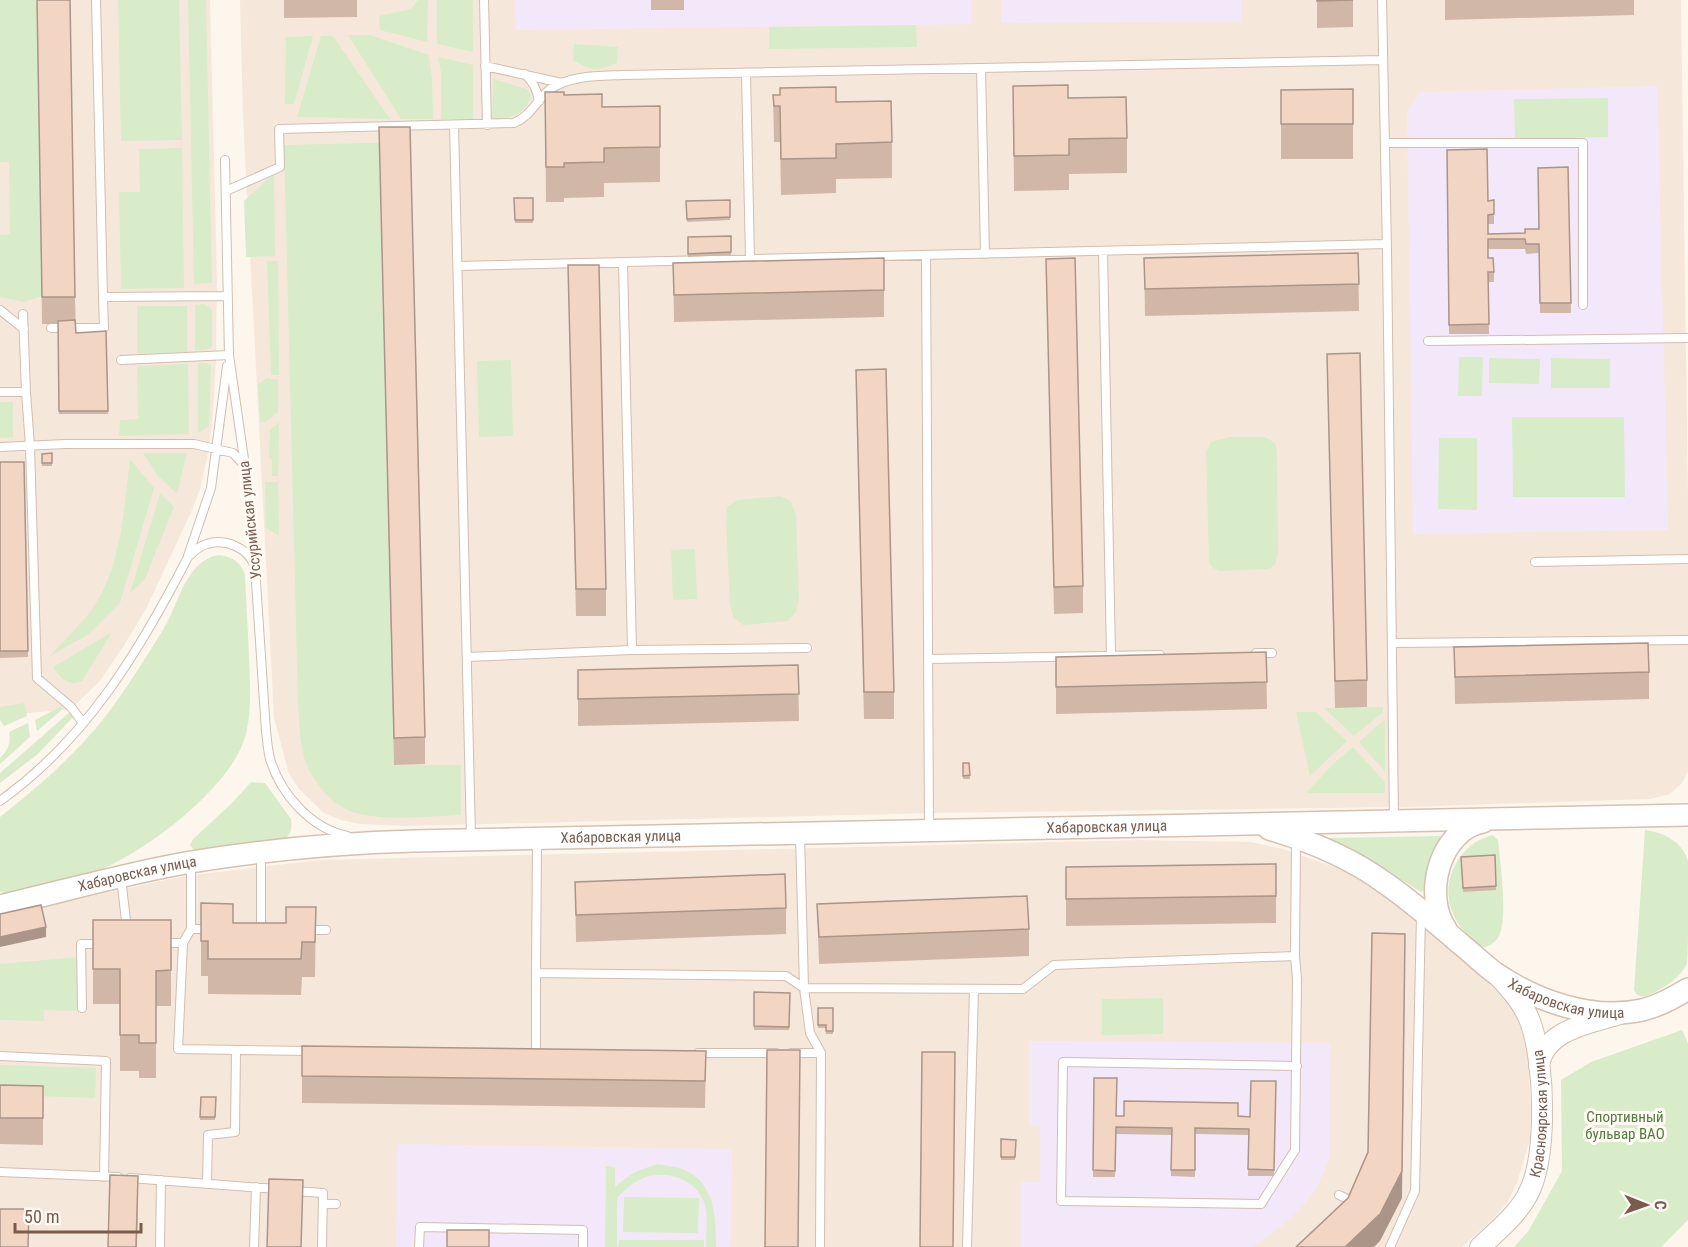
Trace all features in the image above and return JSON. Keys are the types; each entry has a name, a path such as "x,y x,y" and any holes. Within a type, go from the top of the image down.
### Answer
{"main road":[{"name":"Хабаровская улица","path":"4,904 191,862 333,845 384,842 1688,815"},
{"path":"1454,939 1444,926 1438,912 1435,893 1440,863 1449,846 1461,832 1478,823 1496,820"},
{"name":"Хабаровская улица","path":"1236,824 1261,827 1296,838 1360,867 1383,881 1421,910 1494,972 1546,1000 1570,1008 1627,1012 1657,1005 1688,989"}],"street":[{"name":"Красноярская улица","path":"1480,1247 1514,1214 1527,1197 1540,1159 1542,1137 1539,1071 1531,1024 1525,1009 1513,992 1494,972"},
{"path":"1539,1071 1540,1059 1545,1047 1553,1040 1566,1032 1627,1012"}],"lane":[{"path":"75,328 104,328 96,0"},
{"path":"484,0 487,125"},
{"path":"1382,0 1394,821"},
{"path":"226,192 280,167 279,129 514,123 524,119 549,90 578,78 1383,60"},
{"path":"486,66 562,83"},
{"path":"981,68 985,254"},
{"path":"746,73 750,259"},
{"path":"524,74 532,80 538,92 539,101"},
{"path":"454,125 471,840"},
{"path":"1385,143 1583,143 1583,305"},
{"name":"Уссурийская улица","path":"225,160 229,355 245,466 256,573 262,686 270,759 289,794 303,812 318,825 336,833 384,842"},
{"path":"458,266 1387,244"},
{"path":"1103,251 1111,655"},
{"path":"926,255 929,830"},
{"path":"623,262 632,650"},
{"path":"103,297 228,296"},
{"path":"0,310 24,329"},
{"path":"23,314 30,446 37,678 71,707 83,723"},
{"path":"1428,341 1688,338"},
{"path":"121,360 229,355"},
{"name":"Уссурийская улица","path":"0,801 24,784 52,758 83,723 133,658 156,620 188,557 211,488 229,355"},
{"path":"0,392 26,392"},
{"path":"0,447 194,444 233,453 245,466"},
{"path":"188,557 208,543 221,542 244,550 252,560 256,573"},
{"path":"1535,562 1688,559"},
{"path":"1392,643 1688,640"},
{"path":"467,657 632,650 807,648"},
{"path":"1249,653 1272,653"},
{"path":"928,659 1168,654"},
{"path":"800,834 804,988 810,1034 821,1053 820,1247"},
{"path":"1296,838 1297,1066 1295,1150 1261,1204 1061,1201 1063,1062 1297,1066"},
{"path":"536,1053 537,839"},
{"path":"261,853 261,930"},
{"path":"191,862 191,929 183,943 178,1049 320,1051"},
{"path":"121,877 128,934"},
{"path":"1390,1247 1415,1191 1421,910"},
{"path":"191,929 214,929"},
{"path":"249,930 272,930"},
{"path":"294,930 326,930"},
{"path":"150,943 183,943"},
{"path":"82,1008 81,944 105,944"},
{"path":"536,973 786,976 804,988 1023,989 1054,965 1295,956"},
{"path":"967,1247 974,989"},
{"path":"207,1183 208,1135 235,1132 236,1050"},
{"path":"524,1053 548,1053"},
{"path":"690,1053 821,1053"},
{"path":"0,1056 106,1061 104,1177"},
{"path":"0,1172 161,1179 323,1193 322,1247"},
{"path":"160,1247 161,1179"},
{"path":"254,1247 256,1187"},
{"path":"1339,1195 1358,1204"},
{"path":"323,1204 336,1204"},
{"path":"1391,1219 1401,1223"},
{"path":"419,1247 420,1227 583,1230 583,1247"}],"shaded area":[{"path":"0,0 210,0 217,279 216,361 212,425 207,458 200,489 192,510 146,609 99,682 71,709 0,716"},
{"path":"240,0 1681,0 1688,496 1688,771 1682,783 1670,794 1650,799 1409,807 937,813 404,826 360,824 324,813 299,789 289,774 274,718 243,117"},
{"path":"515,0 971,0 971,24 516,30"},
{"path":"1001,0 1241,0 1241,21 1001,23"},
{"path":"1657,86 1668,530 1413,534 1407,112 1421,92"},
{"path":"1139,840 1251,842 1283,849 1337,868 1362,880 1384,895 1505,997 1524,1036 1528,1057 1530,1139 1517,1183 1507,1203 1462,1247 0,1247 0,916 184,876 318,860"},
{"path":"1029,1041 1330,1043 1329,1158 1318,1185 1305,1204 1253,1247 1021,1247 1021,1182 1040,1182 1040,1126 1029,1125"},
{"path":"398,1144 732,1149 730,1247 396,1247"}],"green space":[{"path":"0,0 37,0 42,296 24,302 0,297 0,235 10,234 9,162 0,162"},
{"path":"118,0 179,0 182,140 121,141"},
{"path":"188,0 206,0 212,283 194,284"},
{"path":"418,0 428,0 427,42 380,30 379,16 411,9"},
{"path":"437,0 473,0 473,52 437,44"},
{"path":"916,25 917,47 769,49 769,27"},
{"path":"348,35 370,35 429,55 433,119 401,119"},
{"path":"313,36 294,104 285,104 286,37"},
{"path":"321,36 333,36 390,119 297,117"},
{"path":"574,44 618,47 617,63 599,69 586,67 573,60"},
{"path":"438,57 473,65 473,120 441,119 441,73"},
{"path":"493,79 527,89 531,96 521,112 505,118 492,118"},
{"path":"1608,98 1608,137 1515,139 1514,99"},
{"path":"409,142 379,155 394,765 461,765 461,815 400,818 368,816 337,804 322,790 311,773 301,745 298,704 284,145"},
{"path":"182,148 184,288 121,289 119,192 140,192 139,149"},
{"path":"274,173 275,256 246,257 244,201"},
{"path":"267,261 278,261 279,375 271,375"},
{"path":"204,304 212,310 212,347 195,351 195,305"},
{"path":"137,306 187,306 187,352 137,354"},
{"path":"1459,357 1483,357 1482,396 1458,396"},
{"path":"1489,358 1540,359 1539,384 1489,383"},
{"path":"1551,358 1610,359 1610,388 1551,388"},
{"path":"511,360 513,436 479,437 477,361"},
{"path":"198,363 211,365 209,426 198,433"},
{"path":"188,364 189,434 119,436 120,420 138,419 137,366"},
{"path":"267,378 278,380 278,412 266,422 260,422 258,384"},
{"path":"0,402 13,402 13,437 0,438"},
{"path":"1512,417 1624,417 1625,497 1513,497"},
{"path":"279,422 278,476 272,476 272,459 269,458 270,430"},
{"path":"1230,437 1265,437 1275,443 1277,450 1278,553 1275,565 1269,569 1220,571 1209,563 1206,452 1211,442"},
{"path":"1439,438 1477,438 1477,510 1438,509"},
{"path":"143,453 187,453 177,494 158,476"},
{"path":"130,459 154,488 120,603 89,634 50,656 87,616 105,587 117,552"},
{"path":"265,482 278,482 279,536 266,528"},
{"path":"160,493 174,507 145,579 130,593"},
{"path":"780,496 791,501 796,515 799,599 796,612 788,621 743,625 734,618 730,605 727,507 738,500"},
{"path":"695,549 697,599 673,600 671,550"},
{"path":"219,555 236,561 245,575 250,705 246,734 238,754 207,795 164,832 120,861 79,877 7,893 0,892 0,817 61,765 102,721 164,628 191,574 199,565"},
{"path":"112,632 82,681 69,682 53,667"},
{"path":"25,703 27,716 4,726 0,720 0,707"},
{"path":"60,707 63,709 37,731 35,720"},
{"path":"1383,707 1383,712 1354,736 1324,708"},
{"path":"71,711 74,716 38,754 0,783 0,773"},
{"path":"1296,712 1316,712 1347,741 1310,776"},
{"path":"1385,719 1385,772 1359,742"},
{"path":"28,723 30,737 0,764 0,758 10,740 9,732"},
{"path":"1353,747 1385,782 1385,793 1306,793 1334,763"},
{"path":"251,782 265,783 291,819 288,836 193,849 190,845 193,839"},
{"path":"1645,830 1659,833 1677,843 1688,861 1688,932 1687,963 1684,969 1669,984 1644,997 1637,995 1634,990"},
{"path":"1493,835 1498,840 1503,918 1498,938 1482,948 1466,934 1456,921 1448,891 1454,866 1461,856 1481,839"},
{"path":"1440,836 1441,839 1428,863 1425,890 1421,892 1365,857 1328,841 1329,838"},
{"path":"79,957 79,1011 44,1010 44,1021 0,1020 0,964"},
{"path":"1163,998 1163,1034 1102,1035 1102,999"},
{"name":"Спортивный бульвар ВАО","path":"1682,1030 1688,1043 1688,1220 1661,1247 1514,1247 1529,1230 1562,1171 1561,1080 1591,1062"},
{"path":"0,1065 96,1068 95,1098 0,1095"},
{"path":"658,1164 682,1169 701,1182 707,1191 714,1212 716,1247 706,1247 706,1215 701,1196 680,1178 661,1175 639,1180 617,1198 617,1247 605,1247 606,1166 615,1167 615,1187 635,1172"},
{"path":"624,1197 699,1198 698,1233 623,1232"},
{"path":"619,1240 704,1240 704,1247 618,1247"}],"building":[{"path":"37,0 70,0 75,297 42,297"},
{"path":"1068,85 1068,98 1126,97 1127,138 1069,139 1069,155 1014,156 1013,86"},
{"path":"836,87 836,102 891,101 892,142 836,144 836,158 781,159 780,106 774,106 773,95 780,95 780,88"},
{"path":"1353,89 1353,124 1281,124 1281,90"},
{"path":"545,92 564,92 564,95 602,94 602,107 660,106 660,147 604,148 604,162 564,163 564,167 546,167"},
{"path":"379,127 410,127 425,737 394,738"},
{"path":"1487,149 1488,201 1494,200 1494,214 1488,215 1488,234 1525,233 1525,229 1539,229 1538,168 1568,167 1571,303 1540,303 1539,244 1526,244 1525,239 1488,239 1488,258 1493,258 1494,272 1488,272 1489,324 1449,325 1447,150"},
{"path":"514,198 533,198 533,220 515,220"},
{"path":"730,200 730,217 687,219 686,201"},
{"path":"731,236 731,252 688,254 688,237"},
{"path":"1358,253 1359,284 1145,289 1144,258"},
{"path":"884,258 884,290 674,295 673,263"},
{"path":"1075,258 1083,586 1054,587 1046,259"},
{"path":"568,265 599,265 606,589 576,589"},
{"path":"75,320 76,333 106,331 108,411 59,411 58,321"},
{"path":"1360,353 1367,680 1335,681 1327,354"},
{"path":"886,369 894,692 864,692 856,370"},
{"path":"52,453 52,463 42,463 42,454"},
{"path":"0,462 24,462 28,651 0,651"},
{"path":"1648,643 1649,672 1455,677 1454,647"},
{"path":"1266,652 1267,682 1056,687 1056,657"},
{"path":"798,665 799,694 578,699 578,670"},
{"path":"963,763 969,763 970,775 963,776"},
{"path":"1495,855 1496,886 1463,888 1461,857"},
{"path":"1276,864 1276,896 1066,899 1066,867"},
{"path":"785,874 786,908 576,915 575,882"},
{"path":"1027,896 1029,929 819,937 817,904"},
{"path":"201,903 233,904 233,923 286,923 286,907 316,907 315,942 302,942 301,959 208,959 208,941 201,941"},
{"path":"41,905 46,927 0,937 0,914"},
{"path":"93,920 171,920 171,970 156,971 156,1043 139,1043 139,1035 120,1035 120,969 93,969"},
{"path":"1372,933 1405,934 1402,1171 1380,1214 1345,1247 1296,1247 1348,1198 1368,1152"},
{"path":"754,992 790,993 789,1027 754,1026"},
{"path":"818,1008 833,1008 833,1031 826,1031 826,1025 818,1025"},
{"path":"302,1046 706,1051 705,1081 302,1076"},
{"path":"767,1050 800,1050 798,1247 765,1247"},
{"path":"922,1052 955,1052 953,1247 920,1247"},
{"path":"1094,1078 1117,1078 1116,1116 1124,1116 1124,1101 1238,1103 1238,1116 1250,1117 1251,1081 1276,1081 1274,1170 1248,1169 1249,1129 1195,1128 1195,1170 1171,1170 1172,1128 1116,1127 1115,1171 1093,1170"},
{"path":"0,1085 43,1086 43,1118 0,1118"},
{"path":"201,1097 216,1097 215,1117 200,1117"},
{"path":"1001,1139 1016,1140 1015,1157 1001,1157"},
{"path":"110,1175 138,1176 136,1247 108,1247"},
{"path":"269,1179 303,1180 301,1247 267,1247"},
{"path":"0,1209 29,1209 28,1247 0,1247"},
{"path":"447,1230 489,1230 489,1247 447,1247"}]}
